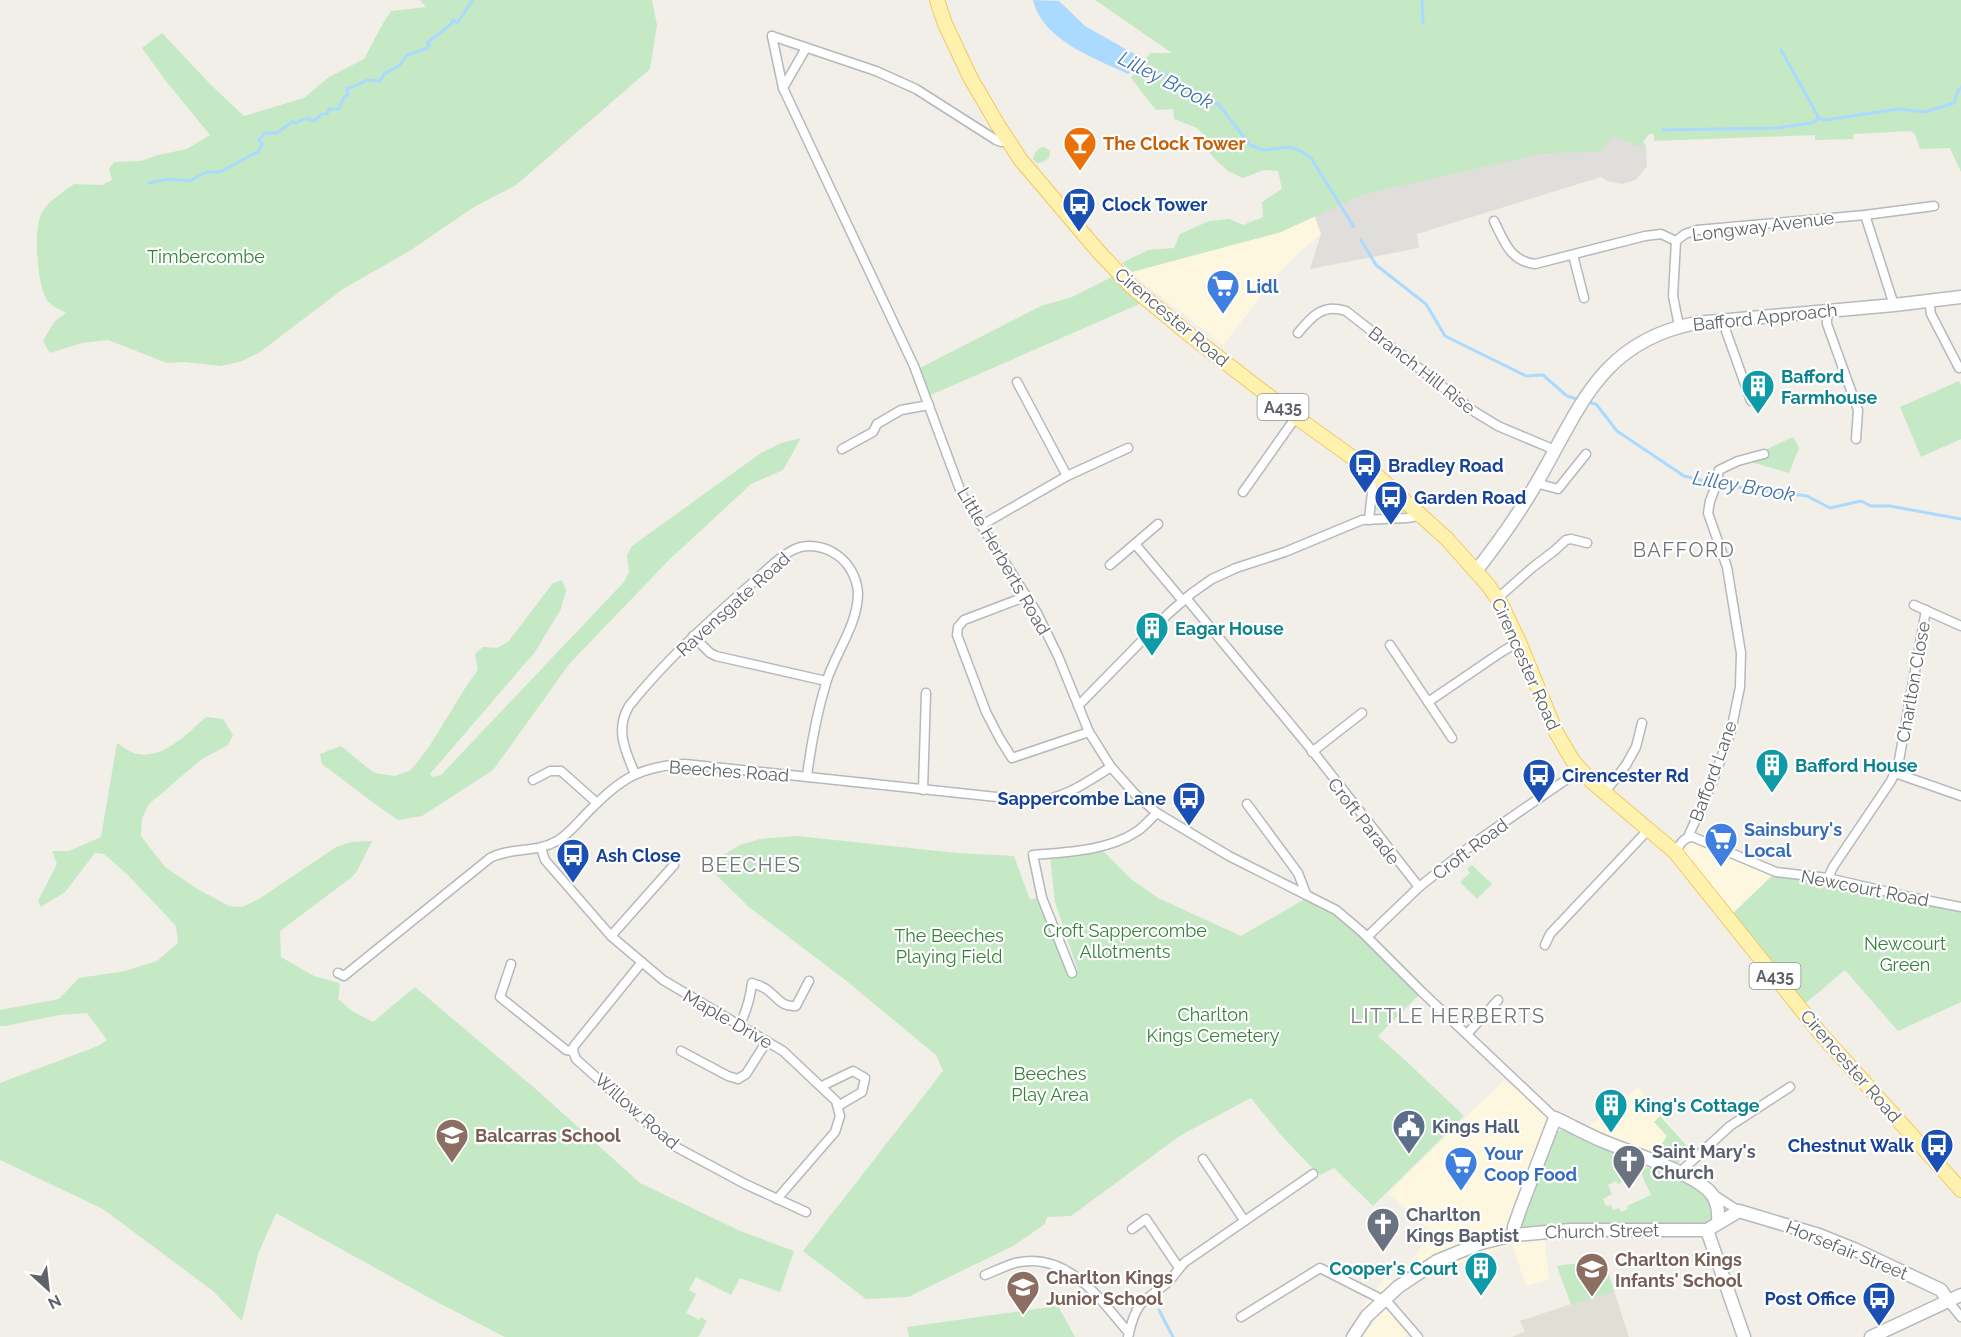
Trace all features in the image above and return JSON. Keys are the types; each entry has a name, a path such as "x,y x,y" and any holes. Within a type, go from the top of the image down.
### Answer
{"main road":[{"name":"Cirencester Road","path":"937,0 945,24 971,79 1020,159 1036,178 1121,276 1144,297 1220,359 1374,473 1448,539 1498,598 1520,642 1556,732 1565,750 1580,770 1675,852 1820,1033 1961,1190"}],"street":[{"name":"Little Herberts Road","path":"806,48 772,36 783,87 914,366 962,495 1027,596 1058,656 1089,732 1111,767 1134,793 1157,813 1229,856 1306,894"},
{"path":"783,87 806,48 876,71 935,100 996,140 1001,142 1007,139"},
{"name":"Longway Avenue","path":"1679,327 1673,296 1676,241 1685,234 1697,230 1865,215 1934,206"},
{"path":"1865,215 1894,305"},
{"path":"1494,221 1512,255 1524,262 1535,264 1645,236 1661,234 1676,241"},
{"path":"1573,255 1584,298"},
{"name":"Bafford Approach","path":"1476,571 1516,517 1588,391 1606,369 1628,351 1652,337 1679,327 1726,320 1961,297"},
{"path":"1929,301 1931,314 1959,368"},
{"name":"Branch Hill Rise","path":"1298,333 1312,316 1320,311 1336,308 1346,311 1475,412 1498,426 1555,450"},
{"path":"1827,311 1827,324 1858,410 1856,439"},
{"path":"1726,320 1726,331 1751,400"},
{"path":"1017,382 1067,476"},
{"path":"842,449 873,432 878,424 901,410 929,405"},
{"path":"1243,492 1296,417"},
{"path":"982,525 1067,476 1128,448"},
{"path":"1536,483 1558,489 1586,454"},
{"name":"Bafford Lane","path":"1688,837 1712,783 1731,731 1740,687 1741,653 1727,567 1708,513 1710,501 1719,470 1738,461 1764,454"},
{"path":"1369,520 1374,473"},
{"path":"1078,706 1184,600 1202,585 1224,573 1285,552 1356,523 1423,515"},
{"path":"1110,565 1158,524"},
{"path":"1498,598 1566,540 1587,543"},
{"path":"1135,544 1312,752 1419,887"},
{"name":"Ravensgate Road","path":"635,774 621,739 621,725 625,712 633,700 693,636 791,551 803,547 827,549 840,557 850,568 858,594 854,616 826,681 807,776"},
{"path":"1027,596 964,620 958,627 957,635 986,712 1003,746 1012,758 1089,732"},
{"name":"Charlton Close","path":"1914,605 1961,626"},
{"name":"Charlton Close","path":"1828,878 1895,773 1900,758 1926,610"},
{"path":"693,636 716,656 826,681"},
{"path":"1428,702 1520,642"},
{"path":"1390,645 1452,738"},
{"path":"923,790 926,693"},
{"path":"1312,752 1362,713"},
{"path":"1605,792 1626,765 1636,747 1642,723"},
{"name":"Beeches Road","path":"338,973 344,976 490,858 506,852 541,848 555,842 568,833 616,785 635,774 658,767 685,764 1043,801 1067,793 1111,767"},
{"name":"Croft Road","path":"1367,937 1419,887 1481,838 1580,770"},
{"path":"533,780 550,771 561,771 597,802"},
{"path":"1895,773 1961,796"},
{"path":"1247,804 1298,873 1306,894"},
{"path":"1072,974 1042,898 1033,855 1114,842 1135,832 1157,813"},
{"path":"1545,945 1550,934 1649,829"},
{"path":"1675,852 1683,840 1688,837"},
{"name":"Newcourt Road","path":"1688,837 1700,839 1776,872 1828,878 1961,907"},
{"name":"Maple Drive","path":"541,848 545,860 611,936 663,980 783,1051 822,1086 838,1106"},
{"path":"611,936 674,865"},
{"name":"Horsefair Street","path":"1306,894 1336,910 1367,937 1555,1118 1679,1173 1739,1211 1815,1234 1854,1249 1941,1290 1948,1301"},
{"path":"573,1051 574,1046 642,962"},
{"name":"Willow Road","path":"511,964 500,997 566,1050 573,1051 576,1059 646,1122 676,1147 806,1212"},
{"path":"739,1026 750,1000 752,983 767,989 782,1004 796,1006 809,981"},
{"path":"1467,1034 1498,1000"},
{"path":"681,1051 738,1079 746,1074 767,1041"},
{"path":"777,1199 835,1132 839,1122 838,1106 862,1092 865,1078 853,1071 822,1086"},
{"path":"1679,1173 1730,1126 1790,1087"},
{"path":"1514,1235 1514,1227 1521,1207 1555,1118"},
{"path":"1203,1159 1244,1220"},
{"path":"1128,1335 1137,1306 1169,1281 1191,1257 1313,1174"},
{"path":"1710,1192 1717,1203 1718,1222"},
{"path":"1739,1211 1707,1230 1744,1337"},
{"path":"1132,1229 1146,1219 1179,1268"},
{"name":"Church Street","path":"1353,1337 1367,1316 1405,1282 1437,1261 1473,1246 1514,1235 1605,1229 1707,1230"},
{"path":"985,1275 1023,1262 1039,1262 1057,1266 1083,1281 1128,1335"},
{"path":"1241,1317 1320,1268 1384,1300 1418,1337"},
{"path":"1871,1337 1961,1295"},
{"path":"1948,1301 1961,1317"}],"shaded area":[{"path":"1611,132 1640,136 1646,146 1647,166 1636,180 1622,184 1607,181 1601,177 1417,234 1419,248 1310,269 1321,234 1313,211 1322,187"},
{"path":"1313,211 1321,234 1278,274 1223,345 1127,270"},
{"path":"1688,837 1776,872 1729,917 1675,852"},
{"path":"1504,1080 1581,1133 1638,1087 1694,1153 1668,1171 1557,1127 1511,1229 1544,1236 1549,1280 1526,1286 1512,1244 1426,1275 1392,1300 1405,1316 1409,1333 1405,1337 1365,1337 1356,1328 1362,1308 1385,1278 1396,1282 1433,1232 1388,1193"},
{"name":"Charlton Kings Infants' School","path":"1604,1260 1629,1337 1512,1337 1525,1331 1520,1321 1571,1304 1557,1266"}],"green space":[{"name":"Timbercombe","path":"420,0 652,0 657,25 650,69 516,185 474,207 411,250 343,289 260,352 242,361 221,366 185,362 167,363 108,340 82,343 50,353 43,341 54,322 66,313 47,300 41,282 37,243 42,212 56,197 74,184 102,185 112,180 109,169 114,162 141,161 187,149 210,135 142,48 162,33 244,116 304,98 329,77 364,59 391,11 426,7"},
{"path":"1095,0 1961,0 1961,172 1950,148 1920,149 1915,134 1911,131 1854,134 1853,139 1815,140 1815,135 1654,141 1654,134 1649,134 1639,147 1614,136 1599,152 1545,153 1364,194 1281,232 1132,272 1122,263 1148,250 1174,248 1180,234 1209,221 1229,219 1243,225 1263,217 1262,202 1282,189 1278,171 1264,170 1243,178 1228,171 1207,150 1206,137 1197,128 1174,119 1173,109 1156,110 1131,78 1150,53 1172,53"},
{"path":"1044,147 1050,151 1049,158 1037,163 1033,159 1034,155 1038,149"},
{"path":"1114,276 1144,302 926,397 916,370 1041,306 1072,297"},
{"path":"1959,381 1961,385 1961,439 1921,457 1900,407"},
{"path":"1793,437 1799,448 1789,473 1744,460"},
{"path":"801,438 783,470 751,484 669,560 570,663 493,770 422,816 398,820 322,764 320,754 341,746 374,773 395,776 411,770 429,747 478,670 475,654 483,647 497,648 508,642 553,583 562,580 566,590 561,609 535,652 430,774 432,777 441,775 624,582 629,572 627,555 632,546 761,453 781,443"},
{"path":"1383,489 1405,507 1405,511 1390,516 1376,509 1377,493"},
{"path":"206,717 223,719 233,735 228,745 202,759 149,804 142,818 141,836 165,867 196,888 229,906 242,907 259,899 336,847 351,842 372,841 352,877 280,931 281,957 314,976 339,983 338,999 352,1011 373,1022 415,987 538,1091 640,1183 738,1230 794,1251 780,1292 740,1278 731,1295 696,1277 689,1290 696,1294 686,1313 699,1320 701,1317 707,1321 698,1337 505,1337 276,1213 258,1254 242,1321 213,1291 103,1209 0,1160 0,1083 98,1046 107,1040 87,1013 59,1015 0,1026 0,1010 59,999 79,978 125,971 157,961 178,943 176,926 128,875 104,854 95,853 65,892 41,907 38,901 57,864 52,851 69,851 101,837 117,743 135,753 148,755 157,753 175,743"},
{"path":"797,836 957,853 1014,856 1030,900 1036,898 1068,975 1078,971 1055,902 1050,857 1100,848 1131,879 1158,898 1241,936 1303,900 1306,894 1336,910 1422,992 1378,1036 1464,1116 1373,1206 1334,1168 1320,1175 1316,1172 1280,1134 1251,1098 1181,1135 1071,1216 1047,1217 1045,1224 1013,1246 908,1297 866,1299 803,1251 943,1071 936,1055 844,979 749,907 706,865 740,845 760,839"},
{"path":"1472,865 1492,884 1477,899 1460,882 1470,873 1467,869"},
{"name":"Newcourt Green","path":"1776,872 1961,907 1961,1002 1898,1031 1845,970 1800,1008 1729,917"},
{"path":"1660,1116 1692,1151 1676,1165 1654,1155 1667,1136 1654,1122"},
{"path":"1565,1129 1625,1160 1670,1174 1700,1189 1709,1199 1712,1212 1707,1226 1522,1228 1519,1225 1556,1132","holes":["1641,1173 1651,1195 1627,1206 1628,1209 1621,1212 1619,1208 1613,1210 1611,1205 1606,1206 1603,1199 1612,1194 1608,1185 1616,1181 1618,1184"]},
{"path":"1604,1260 1614,1292 1571,1304 1557,1266"},
{"name":"Charlton Kings Junior School","path":"1058,1306 1075,1337 909,1337 907,1327"}],"water":[{"path":"1033,0 1059,1 1085,26 1138,56 1140,67 1128,74 1071,46 1047,26 1038,14"}],"waterway":[{"path":"149,183 169,179 189,181 207,172 220,172 259,151 262,144 259,140 265,133 277,133 292,122 296,123 307,118 314,121 322,114 327,114 329,109 339,109 344,97 348,95 347,88 367,80 380,81 384,74 400,65 407,55 428,48 427,43 453,20 457,23 473,0"},
{"path":"1422,0 1423,23"},
{"path":"1781,50 1819,118 1825,120 1898,109 1925,112 1954,103 1961,87"},
{"name":"Lilley Brook","path":"1136,65 1168,76 1219,105 1250,145 1263,150 1290,147 1311,158 1354,227"},
{"path":"1663,130 1778,128 1812,123 1817,120 1818,116"},
{"name":"Lilley Brook","path":"1361,240 1376,265 1426,304 1445,336 1526,376 1543,375 1567,396 1580,400"},
{"name":"Lilley Brook","path":"1586,402 1596,404 1617,431 1684,476 1721,485 1807,496 1830,508 1861,501 1871,506 1890,506 1961,519"},
{"path":"1159,1310 1173,1337"}],"place":[{"name":"The Clock Tower","path":"1080,172"},
{"name":"Clock Tower","path":"1079,233"},
{"name":"Lidl","path":"1223,315"},
{"name":"Bafford Farmhouse","path":"1758,415"},
{"name":"Bradley Road","path":"1365,494"},
{"name":"Garden Road","path":"1391,526"},
{"name":"Eagar House","path":"1152,657"},
{"name":"Bafford House","path":"1772,794"},
{"name":"Cirencester Rd","path":"1539,804"},
{"name":"Sappercombe Lane","path":"1189,827"},
{"name":"Sainsbury's Local","path":"1721,868"},
{"name":"Ash Close","path":"573,884"},
{"name":"King's Cottage","path":"1611,1134"},
{"name":"Kings Hall","path":"1409,1155"},
{"name":"Balcarras School","path":"452,1164"},
{"name":"Chestnut Walk","path":"1937,1174"},
{"name":"Saint Mary's Church","path":"1629,1190"},
{"name":"Your Coop Food","path":"1461,1192"},
{"name":"Charlton Kings Baptist","path":"1383,1253"},
{"name":"Cooper's Court","path":"1481,1297"},
{"name":"Charlton Kings Infants' School","path":"1592,1298"},
{"name":"Charlton Kings Junior School","path":"1023,1316"},
{"name":"Post Office","path":"1879,1327"}],"district":[{"name":"BAFFORD","path":"1684,550"},
{"name":"BEECHES","path":"751,865"},
{"name":"LITTLE HERBERTS","path":"1448,1016"}],"park label":[{"name":"Croft Sappercombe Allotments","path":"1125,940"},
{"name":"The Beeches Playing Field","path":"949,945"},
{"name":"Charlton Kings Cemetery","path":"1213,1024"},
{"name":"Beeches Play Area","path":"1050,1083"}]}
